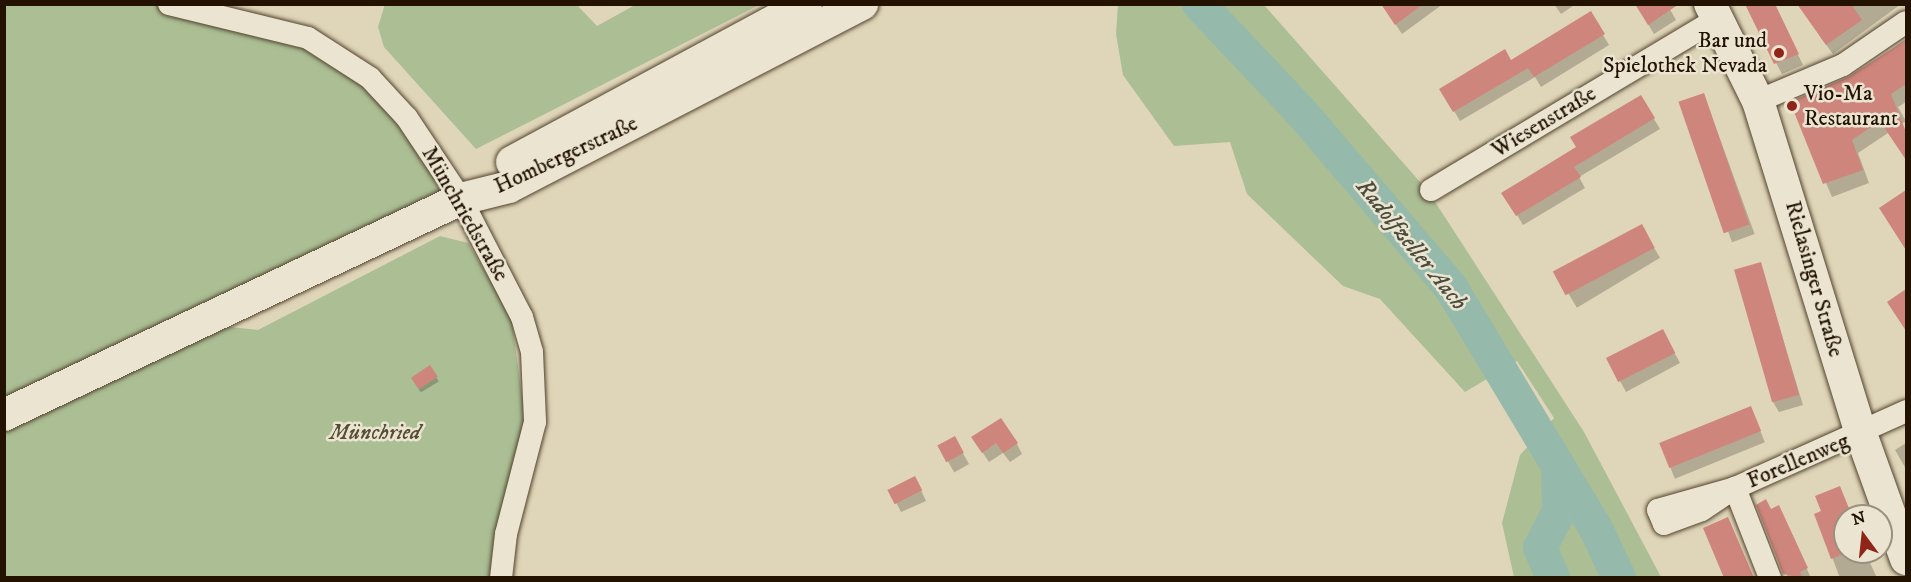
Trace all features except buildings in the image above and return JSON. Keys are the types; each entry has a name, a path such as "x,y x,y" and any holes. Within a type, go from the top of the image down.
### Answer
{"main road":[{"name":"Hombergerstraße","path":"461,199 499,168 806,4"},
{"name":"Hombergerstraße","path":"461,199 509,187 862,4"},
{"name":"Rielasinger Straße","path":"1714,11 1758,101 1862,434 1906,559"},
{"path":"4,415 461,199"}],"street":[{"name":"Münchriedstraße","path":"169,4 309,38 370,78 407,118 461,199 522,317 532,352 534,422 506,534 501,578"},
{"name":"Wiesenstraße","path":"1431,190 1714,11"},
{"path":"1758,101 1843,65 1906,22"},
{"name":"Forellenweg","path":"1770,578 1735,488 1862,434 1906,411"}],"green space":[{"path":"385,4 577,5 597,26 635,5 759,5 476,149 384,47 378,27"},
{"name":"Münchried","path":"4,5 169,5 234,17 370,78 461,199 203,324 258,330 440,236 468,243 511,315 525,418 499,577 5,577"},
{"path":"1118,5 1264,5 1428,191 1584,432 1661,577 1514,577 1502,523 1520,455 1554,418 1517,361 1465,392 1380,299 1343,286 1247,194 1230,142 1174,146 1123,75 1116,34"}],"waterway":[{"name":"Radolfzeller Aach","path":"1199,4 1302,113 1450,286 1597,531 1619,578"},
{"path":"1553,578 1540,548 1559,511 1558,466"}],"place":[{"name":"Bar und Spielothek Nevada","path":"1779,53"},
{"name":"Vio-Ma Restaurant","path":"1792,106"}]}
